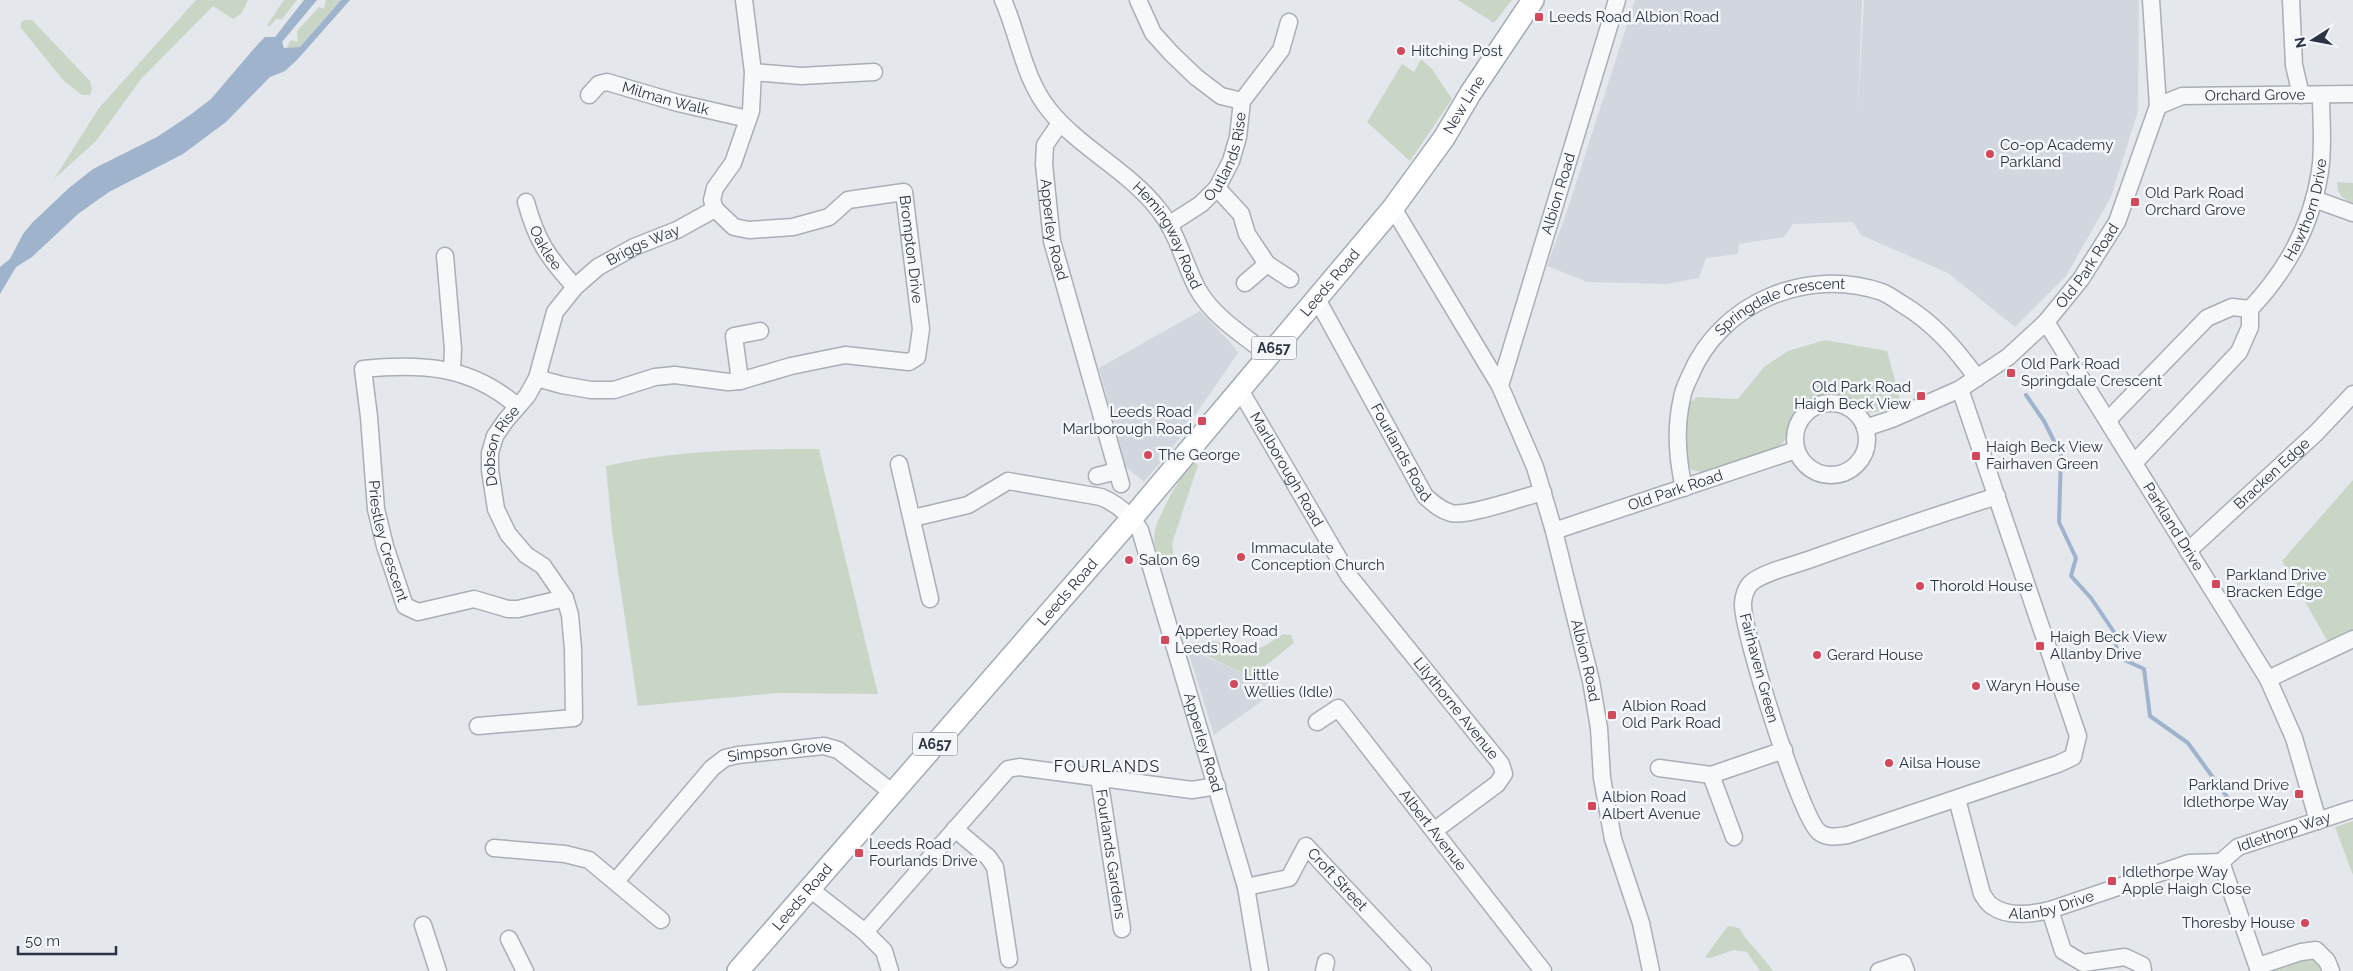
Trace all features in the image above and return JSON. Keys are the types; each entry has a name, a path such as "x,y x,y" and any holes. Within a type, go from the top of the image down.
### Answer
{"main road":[{"name":"New Line","path":"1393,208 1444,138 1470,94 1533,0"},
{"name":"Leeds Road","path":"738,971 1132,518 1393,208"}],"street":[{"path":"714,209 712,200 715,188 733,163 751,111 752,72 744,0"},
{"path":"1003,0 1036,90 1060,123"},
{"path":"1138,0 1153,33 1178,59 1221,96 1242,101"},
{"name":"Albion Road","path":"1500,386 1617,0"},
{"name":"Old Park Road","path":"1865,428 1960,389 2008,357 2046,322 2081,280 2117,222 2158,106 2151,0"},
{"path":"2291,0 2294,65 2302,95"},
{"name":"Outlands Rise","path":"1170,224 1201,204 1216,188 1231,161 1238,137 1242,101 1281,50 1289,22"},
{"path":"752,72 801,76 874,72"},
{"name":"Milman Walk","path":"589,95 598,84 607,82 678,103 748,119"},
{"name":"Orchard Grove","path":"2158,106 2182,96 2353,94"},
{"name":"Hawthorn Drive","path":"2250,309 2278,278 2298,244 2314,199 2320,170 2321,95"},
{"name":"Hemingway Road","path":"1060,123 1127,177 1170,224 1198,289 1212,308 1269,355"},
{"name":"Apperley Road","path":"1060,123 1045,144 1044,164 1052,240 1119,477 1097,476"},
{"path":"1216,188 1241,214 1247,234 1267,264 1290,279"},
{"name":"Brompton Drive","path":"714,209 734,227 749,230 793,226 829,217 848,200 904,192 920,329 917,357 909,362 845,355 791,366 740,381"},
{"path":"2314,199 2353,212"},
{"name":"Oaklee","path":"526,202 534,230 547,256 575,288"},
{"name":"Albion Road","path":"1393,208 1500,386 1535,467 1554,531 1591,681 1599,728 1602,778 1613,839 1641,922 1651,971"},
{"name":"Briggs Way","path":"575,288 605,263 634,247 677,230 714,209"},
{"path":"445,256 453,349 452,371 500,391 517,406"},
{"path":"1245,283 1267,264"},
{"name":"Springdale Crescent","path":"1684,488 1678,459 1678,425 1682,396 1698,358 1718,331 1739,312 1792,288 1826,284 1855,286 1883,293 1933,325 1955,348 1977,378"},
{"name":"Dobson Rise","path":"565,598 546,570 526,555 508,534 496,509 490,470 490,452 495,436 517,406 527,396 537,378 555,312 575,288"},
{"name":"Fourlands Road","path":"1317,299 1425,496 1438,508 1453,513 1468,512 1542,492"},
{"path":"2108,420 2207,318 2232,307 2250,309 2250,327 2239,352 2134,464"},
{"name":"Parkland Drive","path":"2046,322 2268,679 2294,738 2318,821"},
{"path":"537,378 590,390 614,390 655,377 674,375 712,381 740,381 734,336 760,331"},
{"name":"Priestley Crescent","path":"452,371 416,365 363,369 370,417 376,508 385,546 405,606 418,612 474,599 508,609 518,609 565,598"},
{"path":"1957,799 2073,756 2078,736 1960,389"},
{"name":"Marlborough Road","path":"1240,390 1349,576"},
{"name":"Bracken Edge","path":"2188,551 2316,433 2353,394"},
{"path":"1825,403 1844,406 1859,416 1865,428 1867,440 1865,452 1859,462 1850,470 1838,475 1826,476 1816,473 1807,467 1796,450 1794,438 1796,426 1803,415 1813,407 1825,403"},
{"name":"Old Park Road","path":"1554,531 1796,450"},
{"path":"899,464 930,598"},
{"path":"913,518 968,505 1008,481 1101,497 1113,502 1132,518"},
{"name":"Fairhaven Green","path":"1957,799 1848,835 1832,837 1817,831 1803,802 1784,750 1745,624 1743,604 1745,592 1752,583 1773,573 1886,531 1997,496"},
{"name":"Apperley Road","path":"1132,518 1140,530 1246,887 1260,971"},
{"name":"Lilythorne Avenue","path":"1349,576 1501,764 1504,774 1497,784 1436,830"},
{"path":"478,726 574,718 573,649 570,615 565,598"},
{"path":"2268,679 2353,639"},
{"name":"Albert Avenue","path":"1318,722 1338,708 1436,830 1543,971"},
{"name":"Simpson Grove","path":"616,881 712,768 725,758 824,746 838,750 893,793"},
{"path":"1660,768 1711,775 1784,750"},
{"path":"865,932 1008,769 1019,766 1192,790 1217,786"},
{"path":"1711,775 1734,837"},
{"name":"Fourlands Gardens","path":"1099,778 1122,929"},
{"name":"Alanby Drive","path":"1957,799 1982,894 1992,906 2010,913 2034,914 2189,863 2221,862"},
{"name":"Idlethorp Way","path":"2221,862 2238,848 2353,809"},
{"path":"955,829 988,858 995,867 1009,959"},
{"name":"Croft Street","path":"1246,887 1289,878 1306,846 1423,971"},
{"path":"494,848 565,854 589,860 661,920"},
{"path":"2221,862 2259,969 2301,952 2316,950 2327,961 2331,971"},
{"path":"810,889 865,932 884,950 890,971"},
{"path":"2050,910 2063,951 2083,963 2125,957 2142,965 2144,971"},
{"path":"423,925 438,971"},
{"path":"509,939 525,971"},
{"path":"1879,971 1902,963 1906,971"}],"shaded area":[{"path":"1635,0 1862,0 1858,109 1864,0 2139,0 2138,111 2111,197 2066,276 2015,327 1948,273 1861,235 1853,222 1793,224 1784,237 1739,244 1738,254 1706,258 1699,278 1666,284 1588,282 1547,266 1567,211"},
{"path":"1200,311 1238,353 1173,447 1144,482 1125,466 1099,368"},
{"name":"Little Wellies (Idle)","path":"1187,648 1251,677 1260,670 1275,692 1214,735"}],"green space":[{"path":"196,0 248,0 241,14 233,19 213,6 141,79 96,141 54,179 99,108"},
{"path":"284,0 297,0 282,19 276,19 270,26 267,25"},
{"path":"326,0 341,0 300,47 286,49 291,40 298,42 297,31 319,7 324,9"},
{"path":"1458,0 1512,0 1494,23"},
{"path":"32,20 90,81 92,88 90,95 82,95 64,81 21,28 21,22"},
{"path":"1421,59 1432,69 1452,99 1410,161 1367,122 1402,64 1414,72"},
{"path":"2337,182 2353,183 2353,203 2341,195"},
{"path":"1825,340 1887,351 1902,406 1871,413 1822,396 1795,412 1785,440 1778,448 1702,472 1692,470 1685,460 1686,406 1697,397 1738,399 1764,367 1788,351"},
{"path":"819,449 878,694 777,693 638,706 612,531 606,466 712,451"},
{"path":"1193,462 1198,465 1172,544 1174,558 1165,563 1159,560 1154,541 1155,530 1171,494"},
{"path":"2353,480 2353,630 2328,642 2282,561"},
{"path":"1283,634 1291,635 1294,643 1251,677 1201,653 1206,643 1210,642 1215,641 1235,648 1255,649 1266,645"},
{"path":"2353,821 2353,875 2335,827"},
{"path":"1728,926 1739,928 1773,971 1760,971 1747,952 1734,950 1710,958 1705,957"},
{"path":"2307,957 2318,959 2324,971 2272,971 2271,968"}],"water":[{"path":"304,0 317,0 282,42 284,48 300,47 341,0 350,0 297,60 285,71 270,77 226,122 183,154 109,192 78,214 32,257 16,267 0,294 0,267 10,259 23,234 32,223 69,188 93,169 157,137 211,99 265,37 275,37"}],"waterway":[{"path":"2026,395 2044,421 2061,455 2059,522 2076,558 2071,576 2091,598 2114,632 2118,657 2144,669 2150,716 2188,743 2235,808"}],"place":[{"name":"Leeds Road Albion Road","path":"1539,17"},
{"name":"Hitching Post","path":"1401,51"},
{"name":"Co-op Academy Parkland","path":"1990,154"},
{"name":"Old Park Road Orchard Grove","path":"2135,202"},
{"name":"Old Park Road Springdale Crescent","path":"2011,373"},
{"name":"Old Park Road Haigh Beck View","path":"1921,396"},
{"name":"Leeds Road Marlborough Road","path":"1202,421"},
{"name":"The George","path":"1148,455"},
{"name":"Haigh Beck View Fairhaven Green","path":"1976,456"},
{"name":"Immaculate Conception Church","path":"1241,557"},
{"name":"Salon 69","path":"1129,560"},
{"name":"Parkland Drive Bracken Edge","path":"2216,584"},
{"name":"Thorold House","path":"1920,586"},
{"name":"Apperley Road Leeds Road","path":"1165,640"},
{"name":"Haigh Beck View Allanby Drive","path":"2040,646"},
{"name":"Gerard House","path":"1817,655"},
{"name":"Little Wellies (Idle)","path":"1234,684"},
{"name":"Waryn House","path":"1976,686"},
{"name":"Albion Road Old Park Road","path":"1612,715"},
{"name":"Ailsa House","path":"1889,763"},
{"name":"Parkland Drive Idlethorpe Way","path":"2299,794"},
{"name":"Albion Road Albert Avenue","path":"1592,806"},
{"name":"Leeds Road Fourlands Drive","path":"859,853"},
{"name":"Idlethorpe Way Apple Haigh Close","path":"2112,881"},
{"name":"Thoresby House","path":"2305,923"}],"district":[{"name":"FOURLANDS","path":"1107,766"}]}
